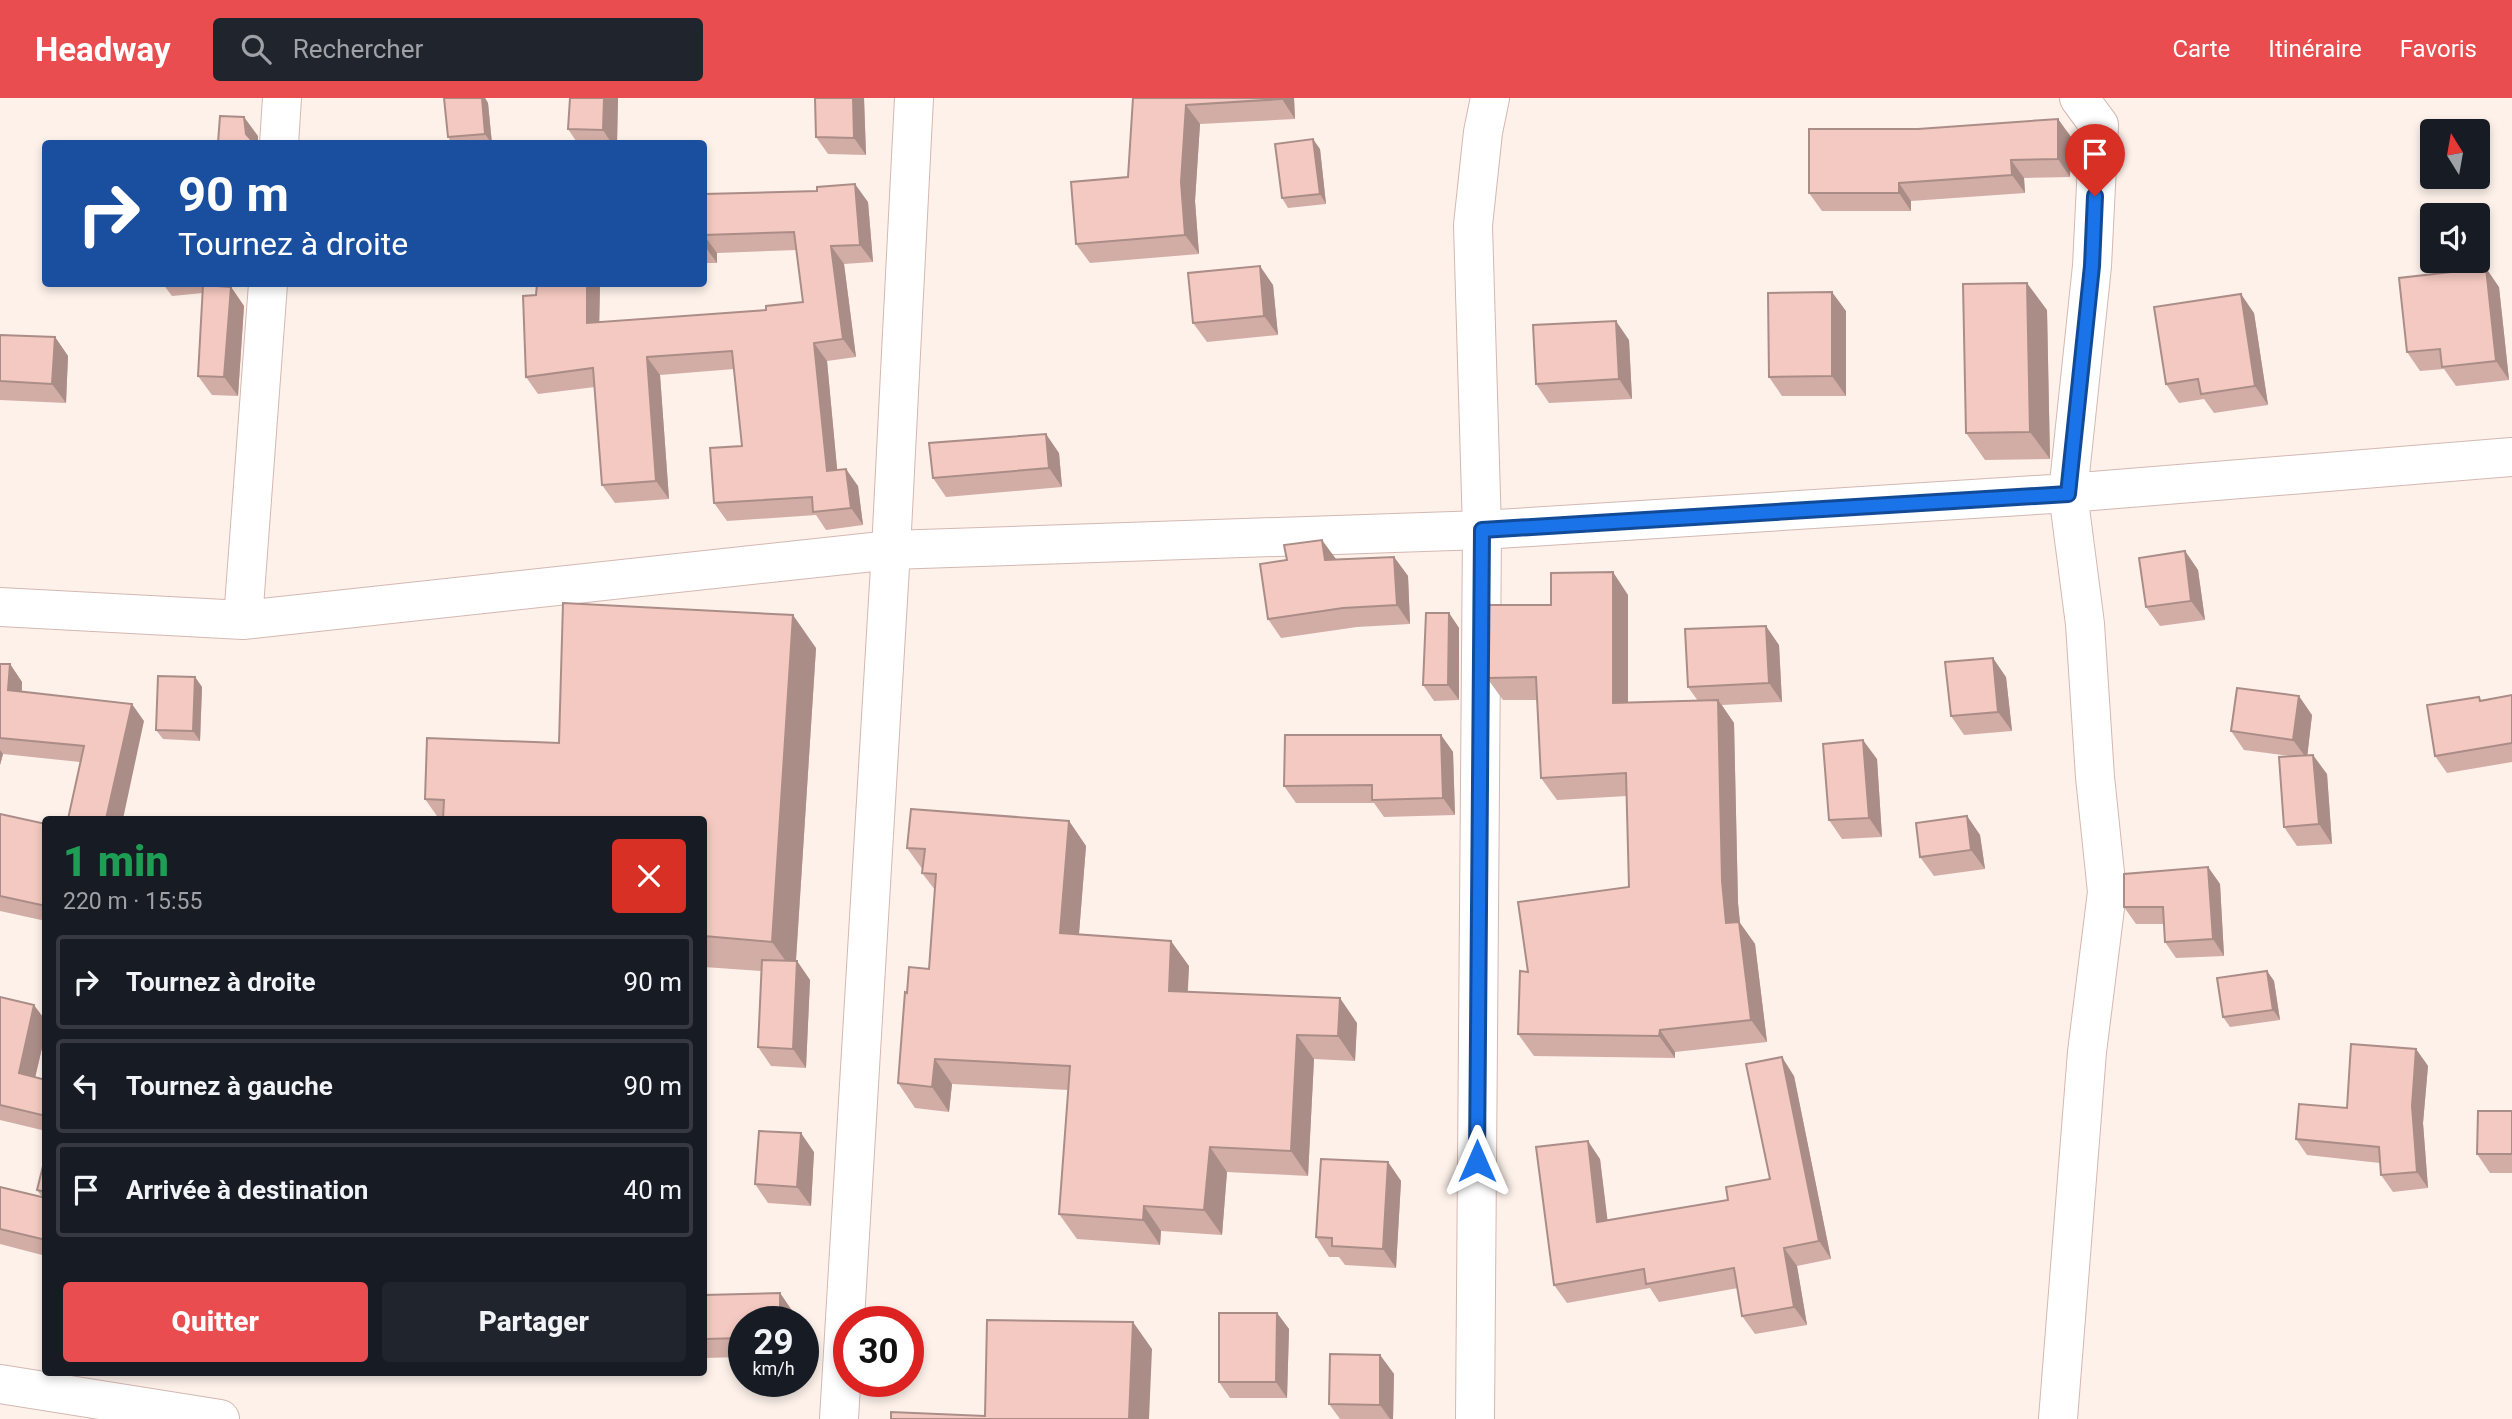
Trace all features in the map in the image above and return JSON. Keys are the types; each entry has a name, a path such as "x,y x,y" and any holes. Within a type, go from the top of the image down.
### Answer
{"street":[{"path":"279,140 282,98"},
{"path":"839,1419 891,550 914,98"},
{"path":"1475,1419 1482,530 1474,225 1483,132 1490,98"},
{"path":"2058,1419 2087,1052 2108,892 2095,777 2085,624 2068,494 2092,266 2099,125 2079,98"},
{"path":"243,620 268,287"},
{"path":"0,607 243,620 891,550 1482,530 2068,494 2512,457"},
{"path":"0,1384 220,1419"}],"building":[{"path":"444,98 482,98 485,134 448,137"},
{"path":"570,98 604,98 603,130 568,129"},
{"path":"815,98 853,98 854,138 816,137"},
{"path":"1133,98 1282,99 1186,105 1181,182 1185,235 1076,244 1071,182 1128,177"},
{"path":"220,116 244,117 246,134 251,140 218,140"},
{"path":"2058,119 2058,159 2011,160 2012,175 1899,183 1899,193 1809,193 1809,129 1918,129"},
{"path":"1313,139 1320,194 1282,198 1275,144"},
{"path":"855,184 860,245 831,246 843,339 814,343 827,471 846,469 851,508 813,512 812,497 714,503 710,448 742,446 732,351 647,357 656,481 602,485 593,368 526,377 523,296 536,295 537,287 587,287 587,323 766,310 766,306 803,302 794,232 707,235 707,194 817,191 817,187"},
{"path":"1260,266 1264,316 1193,323 1188,273"},
{"path":"2442,273 2487,273 2496,361 2442,367 2440,349 2407,352 2399,278"},
{"path":"2027,283 2030,432 1966,433 1963,284"},
{"path":"203,287 231,287 224,377 198,376"},
{"path":"1832,292 1832,376 1769,377 1768,293"},
{"path":"2241,294 2255,386 2201,394 2198,379 2166,384 2154,307"},
{"path":"1616,321 1619,379 1536,384 1533,325"},
{"path":"0,335 55,337 52,384 0,381"},
{"path":"1046,434 1049,468 933,478 929,443"},
{"path":"1322,540 1325,560 1394,557 1397,605 1343,608 1268,619 1260,564 1287,560 1284,545"},
{"path":"2185,551 2191,601 2146,607 2139,558"},
{"path":"1613,572 1613,703 1718,700 1722,881 1726,923 1739,922 1751,1020 1660,1030 1659,1036 1518,1034 1520,971 1528,972 1518,902 1629,887 1626,773 1541,778 1536,677 1487,678 1487,605 1551,605 1551,573"},
{"path":"563,603 793,615 772,942 707,936 707,816 443,816 444,800 425,799 427,738 559,743"},
{"path":"1426,613 1449,613 1448,685 1423,685"},
{"path":"1766,626 1769,683 1688,687 1685,629"},
{"path":"1993,658 1998,712 1951,716 1945,662"},
{"path":"0,664 10,664 8,690 132,704 107,816 69,816 84,746 0,738"},
{"path":"158,676 195,677 193,731 156,730"},
{"path":"2237,688 2299,696 2293,740 2231,731"},
{"path":"2512,695 2512,743 2435,756 2427,705 2479,697 2480,701"},
{"path":"1285,735 1441,735 1443,798 1372,800 1372,785 1284,786"},
{"path":"1863,740 1869,818 1829,820 1823,744"},
{"path":"2313,755 2319,824 2284,827 2279,757"},
{"path":"911,809 1069,821 1060,933 1171,941 1169,991 1340,998 1338,1036 1297,1035 1291,1151 1210,1147 1204,1210 1144,1206 1143,1220 1059,1214 1070,1066 935,1059 932,1087 898,1083 909,967 929,969 936,874 922,873 925,849 907,848"},
{"path":"0,814 42,823 42,905 0,896"},
{"path":"1967,816 1971,850 1920,857 1916,823"},
{"path":"2208,867 2213,939 2165,942 2163,907 2124,907 2124,874"},
{"path":"762,960 797,961 793,1049 758,1047"},
{"path":"2267,971 2273,1010 2223,1017 2217,978"},
{"path":"0,997 34,1005 19,1073 42,1079 42,1115 0,1105"},
{"path":"2351,1044 2416,1049 2412,1106 2417,1172 2381,1175 2379,1147 2296,1139 2299,1104 2347,1108"},
{"path":"1782,1057 1819,1241 1784,1248 1794,1307 1742,1316 1734,1268 1646,1284 1644,1269 1554,1285 1536,1147 1588,1141 1597,1222 1728,1200 1726,1187 1770,1179 1746,1064"},
{"path":"2478,1111 2512,1111 2512,1154 2477,1154"},
{"path":"759,1131 801,1133 797,1187 755,1184"},
{"path":"1321,1159 1388,1162 1383,1249 1332,1246 1332,1238 1316,1237"},
{"path":"42,1170 42,1191 37,1190"},
{"path":"0,1187 42,1197 42,1239 0,1229"},
{"path":"780,1293 780,1306 728,1306 728,1338 707,1339 707,1295"},
{"path":"1219,1313 1277,1313 1276,1382 1219,1382"},
{"path":"987,1320 1133,1322 1129,1419 891,1419 891,1412 985,1416"},
{"path":"1330,1354 1380,1355 1380,1405 1329,1404"}],"route":[{"path":"1477,1161 1482,530 2068,494 2092,266 2095,196"}]}
